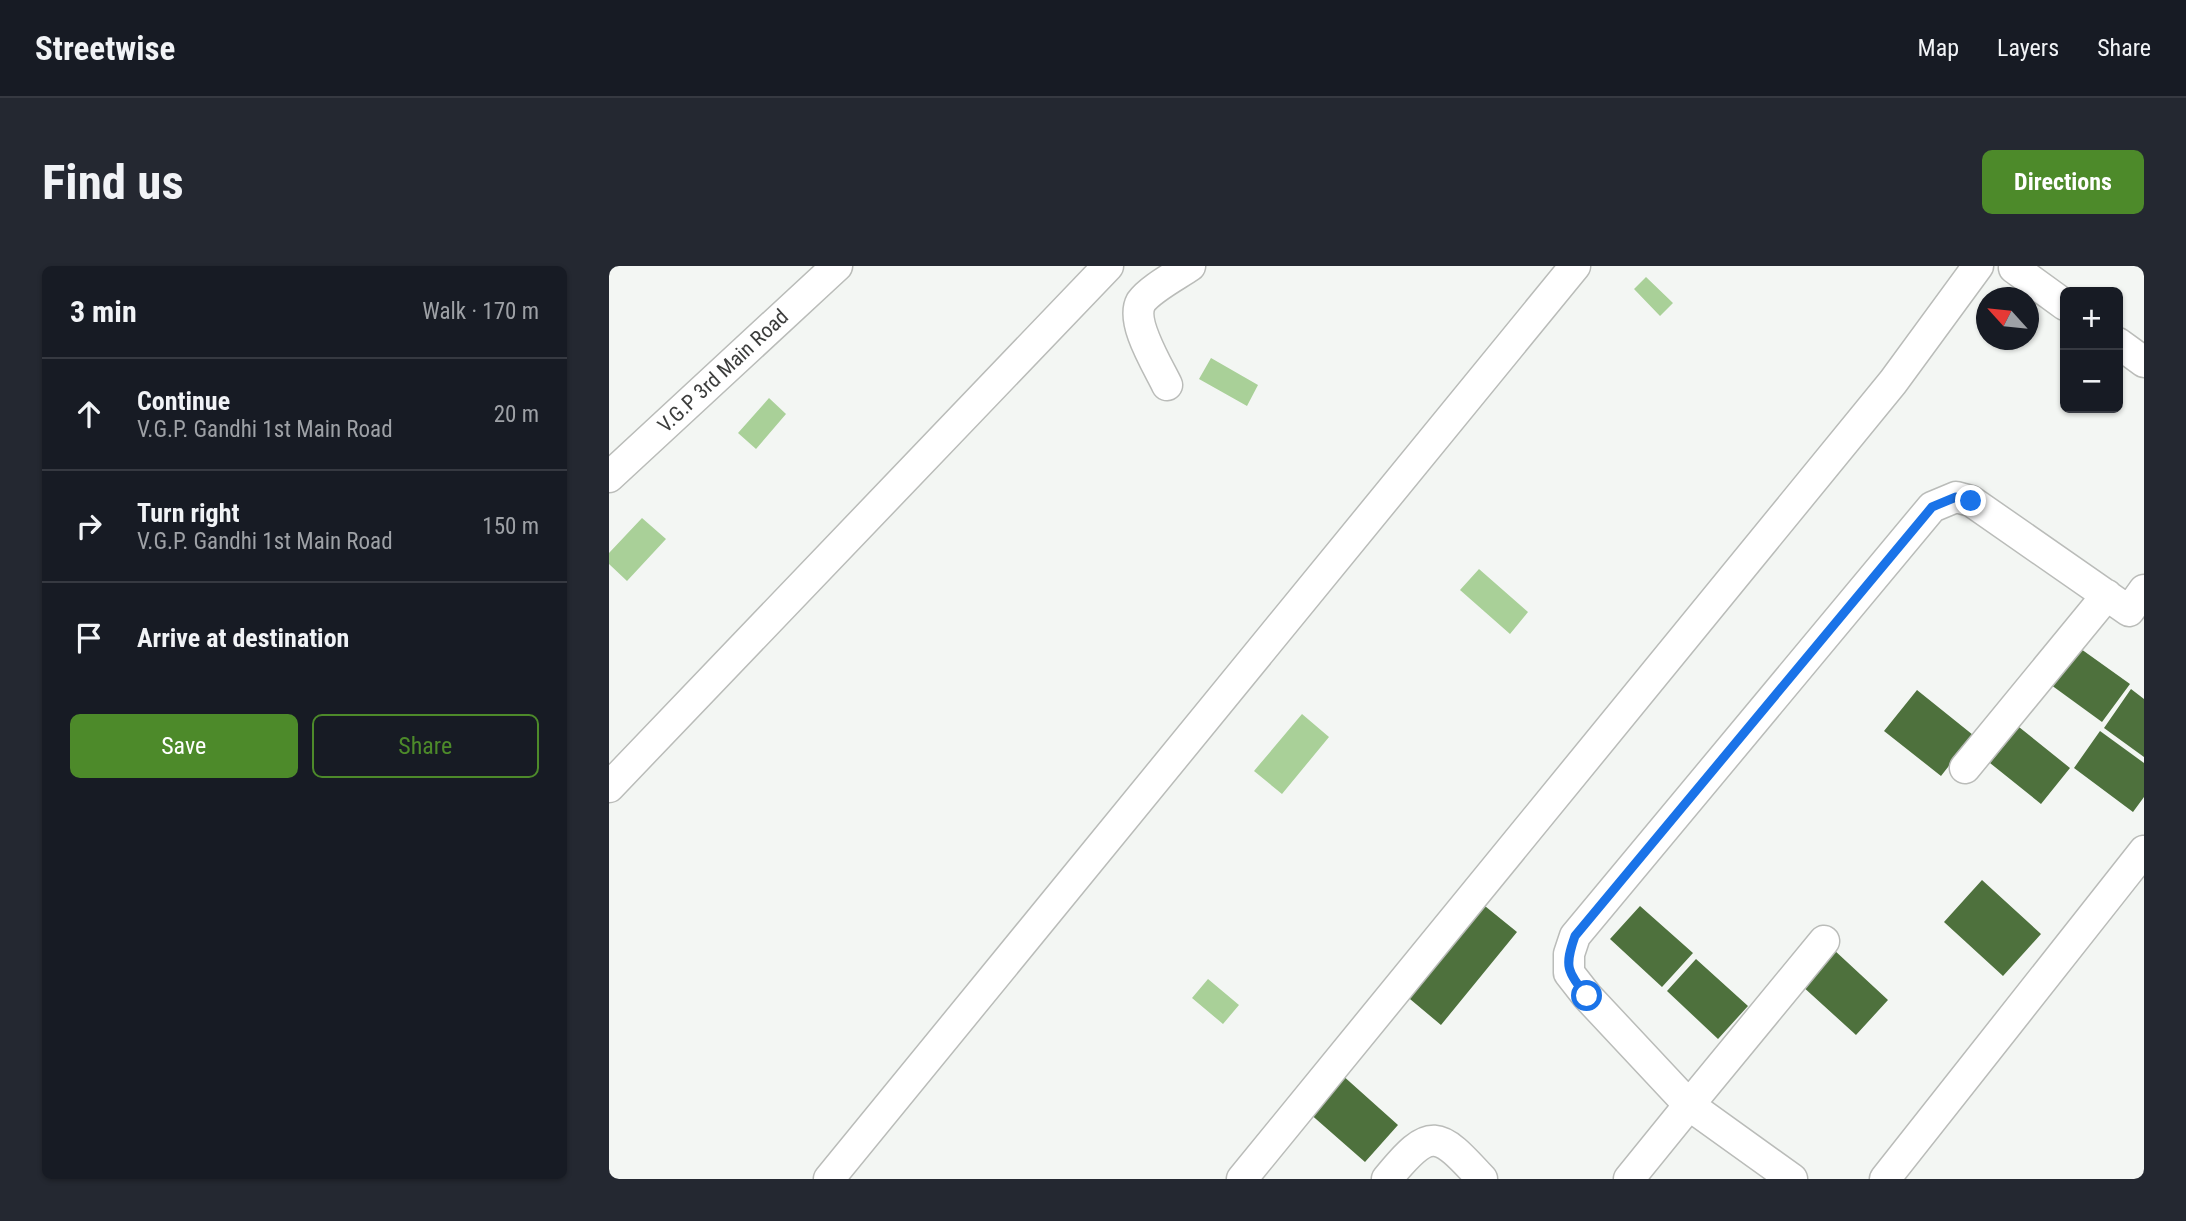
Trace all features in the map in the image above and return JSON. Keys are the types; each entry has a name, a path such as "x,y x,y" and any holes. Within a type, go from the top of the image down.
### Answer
{"street":[{"name":"V.G.P 3rd Main Road","path":"609,477 837,266"},
{"path":"609,787 1108,266"},
{"path":"1167,385 1143,335 1138,311 1149,294 1190,266"},
{"path":"829,1179 1575,266"},
{"path":"1242,1179 1893,382 1978,266"},
{"path":"2014,268 2060,301"},
{"path":"2123,347 2144,362"},
{"path":"1792,1179 1689,1105 1587,996 1569,973 1569,954 1575,936 1932,507 1956,497 1971,501 2131,605 1965,768"},
{"path":"1885,1179 2144,851"},
{"path":"1629,1179 1824,941"},
{"path":"1387,1179 1406,1156 1421,1143 1433,1139 1453,1148 1482,1179"}],"shaded area":[{"path":"1646,277 1673,303 1660,316 1634,289"},
{"path":"1211,358 1258,385 1247,406 1199,379"},
{"path":"769,398 786,414 756,449 738,433"},
{"path":"642,518 666,539 627,581 609,564 609,553"},
{"path":"1479,569 1528,612 1510,634 1460,590"},
{"path":"1302,714 1329,737 1282,794 1254,771"},
{"path":"1208,979 1239,1005 1223,1024 1192,998"}],"building":[{"path":"2074,644 2130,684 2102,722 2047,682"},
{"path":"2131,689 2144,699 2144,757 2104,728"},
{"path":"1917,690 1973,735 1941,776 1884,731"},
{"path":"2019,727 2070,768 2041,804 1990,763"},
{"path":"2100,731 2144,763 2144,797 2133,812 2074,768"},
{"path":"1982,880 2041,934 2003,976 1944,922"},
{"path":"1480,902 1517,932 1441,1025 1404,994"},
{"path":"1640,906 1693,953 1662,987 1610,939"},
{"path":"1833,949 1888,1000 1856,1035 1801,985"},
{"path":"1696,959 1748,1006 1718,1039 1667,991"},
{"path":"1341,1074 1398,1125 1365,1162 1308,1112"}],"route":[{"path":"1587,996 1569,973 1569,954 1575,936 1932,507 1956,497 1971,501"}]}
